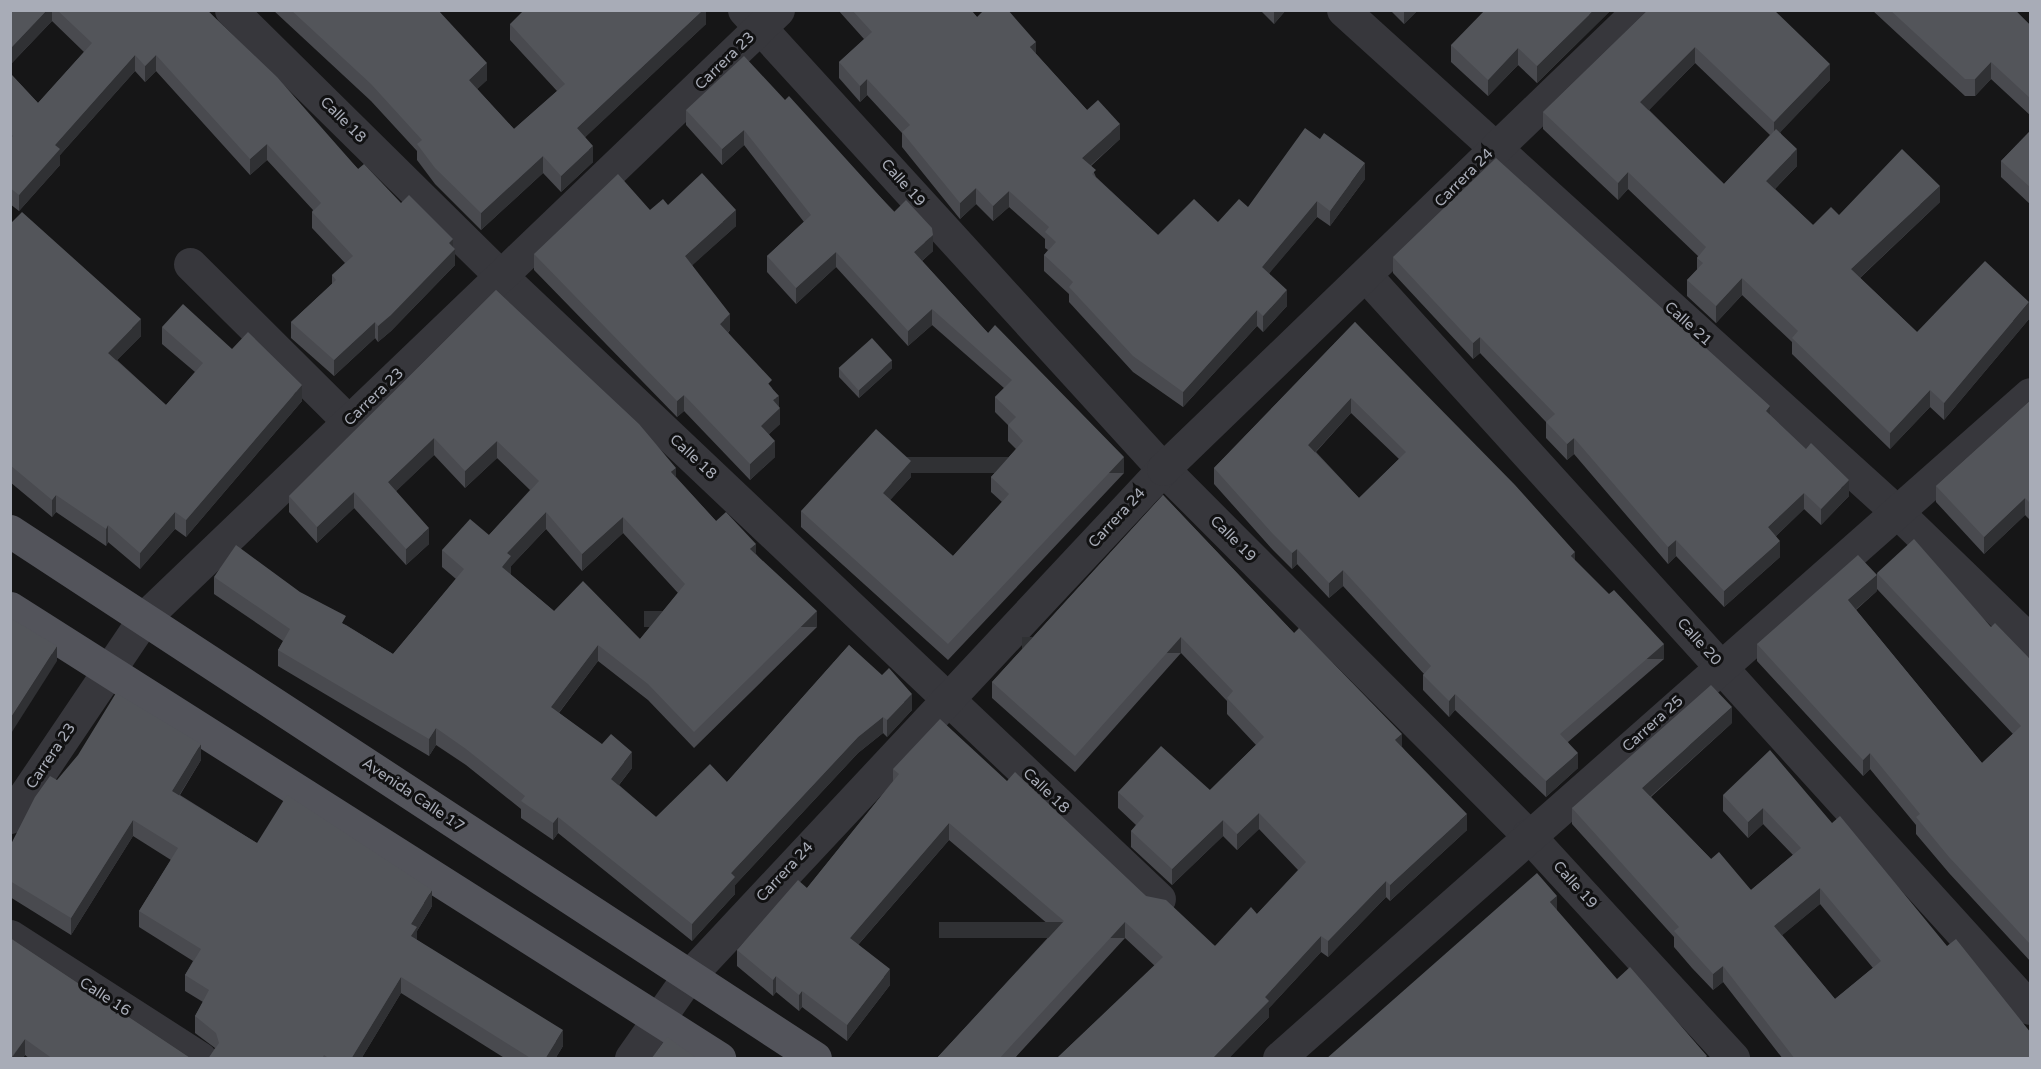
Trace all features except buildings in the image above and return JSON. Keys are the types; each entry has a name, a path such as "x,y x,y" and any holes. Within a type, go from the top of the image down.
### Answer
{"main road":[{"name":"Avenida Calle 17","path":"10,531 145,617 815,1059"},
{"path":"10,608 107,672 719,1059"}],"street":[{"name":"Calle 18","path":"231,10 501,276 1159,899"},
{"name":"Calle 21","path":"1342,10 1897,512 2031,641"},
{"name":"Carrera 24","path":"631,1059 688,977 947,697 1163,469 1367,277 1494,148 1638,10"},
{"name":"Carrera 23","path":"10,817 145,617 501,276 761,16"},
{"name":"Calle 19","path":"761,16 1163,469 1528,835 1733,1059"},
{"path":"190,264 349,422"},
{"name":"Calle 20","path":"1367,277 2031,1008"},
{"name":"Carrera 25","path":"1279,1059 1719,665 2031,394"},
{"name":"Calle 16","path":"10,936 200,1059"}]}
